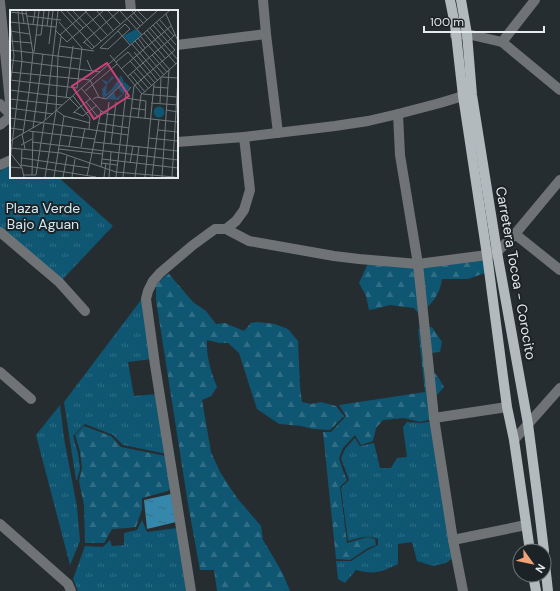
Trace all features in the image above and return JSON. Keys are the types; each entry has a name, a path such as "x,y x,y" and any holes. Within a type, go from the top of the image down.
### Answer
{"main road":[{"name":"Carretera Tocoa - Corocito","path":"450,0 455,25 455,35 497,252 528,424 543,543"},
{"name":"Carretera Tocoa - Corocito","path":"461,0 467,34 467,95 507,407 514,440 529,543"}],"street":[{"path":"130,0 131,10"},
{"path":"263,0 278,133"},
{"path":"502,42 535,0"},
{"path":"0,2 8,62 10,95"},
{"path":"178,45 266,34"},
{"path":"455,35 467,34 502,42 560,90"},
{"path":"178,142 244,137 368,121 467,95"},
{"path":"0,104 10,114"},
{"path":"398,114 400,155 418,264 434,418 463,591"},
{"path":"0,125 10,116"},
{"path":"226,229 236,221 244,210 250,190 244,137"},
{"path":"0,165 10,160"},
{"path":"191,591 155,365 146,298 153,281 166,267 215,229 226,229 249,241 334,256 418,264 487,255 497,252 515,234 560,180"},
{"path":"0,232 59,282 86,311"},
{"path":"515,234 560,270"},
{"path":"0,372 31,399"},
{"path":"514,440 560,388"},
{"path":"434,418 507,407"},
{"path":"454,540 526,525"},
{"path":"2,530 68,584 71,591"}],"green space":[{"name":"Plaza Verde Bajo Aguan","path":"10,166 10,178 59,178 113,226 61,281 0,231 0,171"},
{"path":"485,259 485,273 468,279 442,279 437,295 419,314 414,308 390,305 369,310 366,296 359,283 368,263"},
{"path":"169,274 193,302 206,311 216,324 225,323 244,331 251,323 258,322 275,324 288,329 298,341 302,402 311,404 321,402 336,406 344,416 330,430 279,424 257,409 239,353 228,343 207,340 209,364 217,387 211,396 202,400 211,452 220,472 237,498 261,526 263,540 283,574 290,591 217,591 214,570 200,570 188,504 156,300 156,285"},
{"path":"144,296 152,359 128,362 134,396 158,394 167,454 123,445 113,435 85,424 73,436 78,453 80,469 76,480 64,402"},
{"path":"432,327 442,342 440,352 428,353 429,372 436,374 444,387 436,396 438,406 432,419 420,422 404,418 383,420 376,428 373,441 361,445 355,435 343,448 339,458 347,480 340,487 347,543 368,537 375,539 376,545 368,548 350,560 336,559 323,432 331,432 346,416 339,405 425,392 418,329"},
{"path":"60,405 64,438 77,507 80,541 70,565 36,435"},
{"path":"433,421 453,558 446,563 433,566 417,561 412,542 398,544 398,564 378,572 356,570 345,583 338,579 336,561 351,561 378,545 378,539 371,537 363,537 348,541 341,488 349,480 341,458 345,449 355,438 360,446 374,443 380,468 391,468 397,458 407,457 403,427 407,422 421,423"},
{"path":"84,426 111,436 121,447 166,456 172,486 168,491 142,498 142,509 136,527 112,529 104,543 85,543 84,505 79,481 82,468 80,451 75,435"},
{"path":"142,520 147,532 177,528 186,591 78,591 73,579 85,546 103,547 110,540 112,546 124,545 124,533 137,530"}],"water":[{"path":"171,494 176,522 147,529 144,500"}]}
